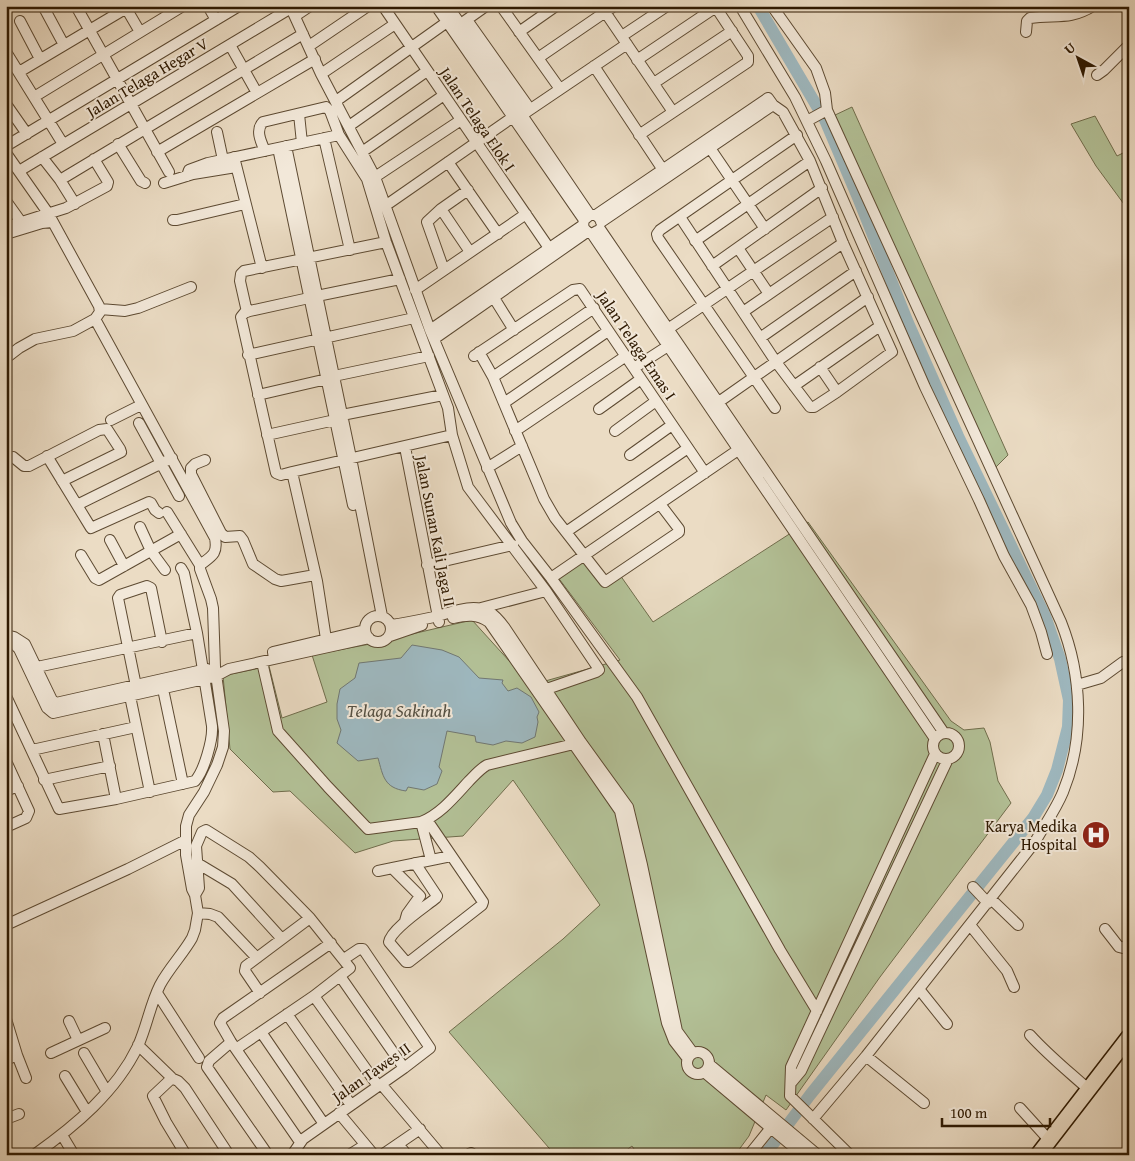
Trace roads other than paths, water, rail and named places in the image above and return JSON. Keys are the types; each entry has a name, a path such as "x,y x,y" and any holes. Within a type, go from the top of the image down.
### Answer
{"highway":[{"path":"1050,1147 1088,1090 1129,1037"},
{"path":"1038,1155 1050,1147 1129,1051"}],"street":[{"path":"43,6 64,45"},
{"path":"76,6 169,172"},
{"path":"34,96 183,6"},
{"path":"208,6 216,20"},
{"path":"6,146 239,6"},
{"name":"Jalan Telaga Hegar V","path":"19,171 230,45 292,10 310,6"},
{"path":"309,46 368,6"},
{"name":"Jalan Telaga Elok I","path":"383,6 549,248"},
{"path":"436,6 522,114"},
{"path":"448,6 464,22 668,346 714,405 944,733"},
{"path":"464,22 486,6"},
{"path":"501,6 560,89"},
{"path":"519,32 556,6"},
{"path":"386,206 448,162 594,66 667,6"},
{"path":"637,60 716,6 748,56 748,62 639,134"},
{"path":"740,6 810,119 826,161 925,387 1004,556 1031,605 1047,654"},
{"path":"772,6 816,68 825,93 825,111 1061,622 1072,650 1078,726 1071,767 1062,794 1034,842 866,1056 811,1117"},
{"path":"1026,32 1030,18 1070,16 1083,12 1093,6"},
{"path":"19,72 89,30 112,11 128,7 140,32"},
{"path":"538,58 607,8 624,40 673,112"},
{"path":"292,10 321,74 375,177 432,335 511,523 525,546 551,578 637,696 780,950 817,1011"},
{"path":"20,22 40,59"},
{"path":"336,101 447,22"},
{"path":"321,74 395,24"},
{"path":"654,83 732,32"},
{"path":"60,180 303,34"},
{"path":"230,45 257,93"},
{"path":"1097,75 1129,45"},
{"path":"6,52 63,144"},
{"path":"157,152 315,60"},
{"path":"594,66 663,170"},
{"path":"349,126 428,71"},
{"path":"362,152 444,95"},
{"path":"432,335 494,298 663,170 767,98 783,112 797,135 822,188 892,352 838,392 814,407 810,407 776,362 680,217"},
{"path":"6,104 26,134"},
{"path":"432,335 549,248 592,224 773,105"},
{"path":"265,151 259,131 260,124 326,107 339,135 367,179 386,242 443,394 468,487 546,591 599,670 542,690"},
{"path":"810,119 825,111"},
{"path":"299,114 302,143"},
{"path":"375,177 461,120"},
{"path":"217,132 223,160"},
{"path":"164,183 265,151 339,135"},
{"path":"775,408 657,236 658,231 797,135"},
{"path":"324,138 350,250"},
{"path":"118,144 141,181 145,183"},
{"path":"282,147 339,417 378,616"},
{"path":"710,148 765,229"},
{"path":"6,153 50,217 100,309 99,315 95,319 74,331 35,339 6,358"},
{"path":"42,157 60,180 75,204"},
{"path":"6,234 42,222 109,184 94,159"},
{"path":"187,176 189,170 196,167 223,160 235,162"},
{"path":"235,162 262,268"},
{"path":"448,162 498,234"},
{"path":"695,241 810,162"},
{"path":"712,266 822,188"},
{"path":"444,270 427,222 441,209 468,190"},
{"path":"6,201 21,222"},
{"path":"173,220 245,204"},
{"path":"441,209 470,252"},
{"path":"415,290 526,214"},
{"path":"668,329 833,216"},
{"path":"6,227 21,222 50,217"},
{"path":"592,224 668,329 714,405 738,450 935,739"},
{"path":"248,312 240,276 244,272 386,242"},
{"path":"743,312 844,243"},
{"path":"738,248 769,294"},
{"path":"760,338 856,271"},
{"path":"400,279 242,314 240,320 275,471 279,474 292,472 452,432"},
{"path":"100,309 125,311 138,308 191,287"},
{"name":"Jalan Telaga Emas I","path":"493,377 476,354 578,288 594,308 705,473"},
{"path":"714,405 868,297"},
{"path":"494,298 514,330"},
{"path":"594,308 493,377 544,499 555,518 605,582 679,532 679,529 660,504"},
{"path":"248,355 414,318"},
{"path":"95,319 215,538 216,546 214,553 200,565"},
{"path":"794,386 880,326"},
{"path":"504,402 608,331"},
{"path":"634,368 668,346"},
{"path":"258,395 429,356"},
{"path":"515,431 626,356"},
{"path":"820,367 838,392"},
{"path":"599,409 641,379"},
{"path":"267,435 443,394"},
{"path":"615,432 656,402"},
{"path":"111,420 141,404"},
{"path":"139,423 179,496"},
{"path":"630,455 672,425"},
{"path":"6,459 13,457 24,466 29,466 103,428 107,429 121,450 120,452 62,481"},
{"path":"274,468 405,447 452,432"},
{"path":"487,468 522,446"},
{"name":"Jalan Sunan Kali Jaga II","path":"405,447 426,565 438,619"},
{"path":"566,532 688,448"},
{"path":"551,578 738,450"},
{"path":"34,1155 62,1135 87,1112 107,1092 124,1070 138,1045 157,993 192,938 198,913 192,889 186,826 190,815 218,765 224,731 215,672 213,608 208,591 200,575 200,565 163,512 154,510 149,502 91,528 47,456"},
{"path":"77,505 172,458"},
{"path":"205,460 191,468 191,474 221,533 226,537 240,536 253,564 275,579 287,580 316,575"},
{"path":"292,472 316,575 326,639"},
{"path":"140,527 151,551 165,570"},
{"path":"81,555 97,580 180,534"},
{"path":"110,540 124,566"},
{"path":"426,565 513,545"},
{"path":"6,696 59,809 150,792 198,779 206,757 212,731 196,633 184,573 181,568"},
{"path":"150,792 136,727 135,692 129,648 118,598 122,593 147,586 151,588 162,642"},
{"path":"480,612 546,591"},
{"path":"390,636 391,625 386,618 378,616 368,621 367,634 373,641 382,642 390,636 466,608 496,617 577,743 624,809 642,865 677,1031 690,1056 689,1069 699,1074 707,1068"},
{"path":"391,625 438,619"},
{"path":"37,667 162,642 196,633"},
{"path":"274,659 273,652 326,639 367,634"},
{"path":"7,639 19,649 47,708 53,713 274,659 367,634"},
{"path":"7,639 22,641 37,667 52,700 56,704 163,689 203,675"},
{"path":"262,662 278,731 364,827 372,829 424,821 441,810 482,768 577,743"},
{"path":"1076,686 1101,678 1123,662 1129,665"},
{"path":"163,689 183,784"},
{"path":"32,750 136,727"},
{"path":"850,1155 795,1102 789,1093 791,1067 935,754 933,746 935,739 944,733 951,733 956,737 959,743 959,750 954,756 948,759 941,758 935,754"},
{"path":"103,734 116,799"},
{"path":"791,1083 802,1071 948,759"},
{"path":"6,760 29,811 26,818 6,827"},
{"path":"44,780 110,766"},
{"path":"6,791 18,786"},
{"path":"415,863 436,893 436,898 406,922 389,940 406,962 410,962 482,905 483,900 424,821"},
{"path":"424,821 432,860"},
{"path":"195,895 198,888 197,841 202,832 206,830 256,863 310,918 350,968 314,996 261,1032 209,1060 207,1067 268,1155"},
{"path":"6,925 186,840"},
{"path":"378,871 451,856"},
{"path":"197,864 232,884 282,939"},
{"path":"392,868 420,896 407,914 406,922"},
{"path":"975,890 1018,925"},
{"path":"198,913 218,917 257,958"},
{"path":"260,993 245,969 310,918"},
{"path":"970,925 1006,971 1014,987"},
{"path":"1105,929 1119,947 1124,948 1129,943"},
{"path":"300,1142 233,1046 221,1025 221,1020 331,943"},
{"name":"Jalan Tawes II","path":"292,1155 300,1142 428,1050 429,1045 362,950 359,949 344,959"},
{"path":"340,976 404,1068"},
{"path":"919,989 947,1024"},
{"path":"157,993 199,1058"},
{"path":"314,996 379,1085 420,1129 441,1155"},
{"path":"287,1014 350,1105"},
{"path":"6,1019 26,1078"},
{"path":"69,1021 78,1040"},
{"path":"51,1053 104,1028"},
{"path":"261,1032 324,1124"},
{"path":"1030,1035 1054,1060 1088,1090"},
{"path":"138,1045 171,1078 178,1081 185,1088 229,1155"},
{"path":"690,1056 702,1052 706,1055 707,1068 775,1126 803,1155"},
{"path":"84,1053 107,1092"},
{"path":"6,1060 17,1055"},
{"path":"866,1056 924,1103"},
{"path":"64,1076 87,1112"},
{"path":"171,1078 153,1096 186,1155"},
{"path":"1020,1108 1050,1147"},
{"path":"339,1113 374,1155"},
{"path":"6,1119 19,1114"},
{"path":"749,1155 775,1126"},
{"path":"382,1155 420,1129"},
{"path":"62,1135 74,1155"},
{"path":"398,1144 407,1155"},
{"path":"792,1144 818,1155"},
{"path":"349,1155 365,1145"},
{"path":"6,1151 8,1155"},
{"path":"467,1155 471,1153 474,1155"}],"water":[{"name":"Telaga Sakinah","path":"412,645 442,650 459,657 479,678 503,680 502,683 508,691 517,688 531,697 539,712 535,737 522,743 506,741 493,745 476,742 475,736 447,731 439,767 442,771 437,784 424,790 408,787 406,791 393,787 383,776 378,758 358,761 337,743 341,730 337,719 340,689 355,678 359,663 401,658"}],"waterway":[{"path":"758,6 825,120 908,323 958,436 1045,616 1060,659 1069,700 1068,727 1057,770 1047,795 1033,818 810,1095 765,1155"}],"place":[{"name":"Karya Medika Hospital","path":"1096,835"}]}
